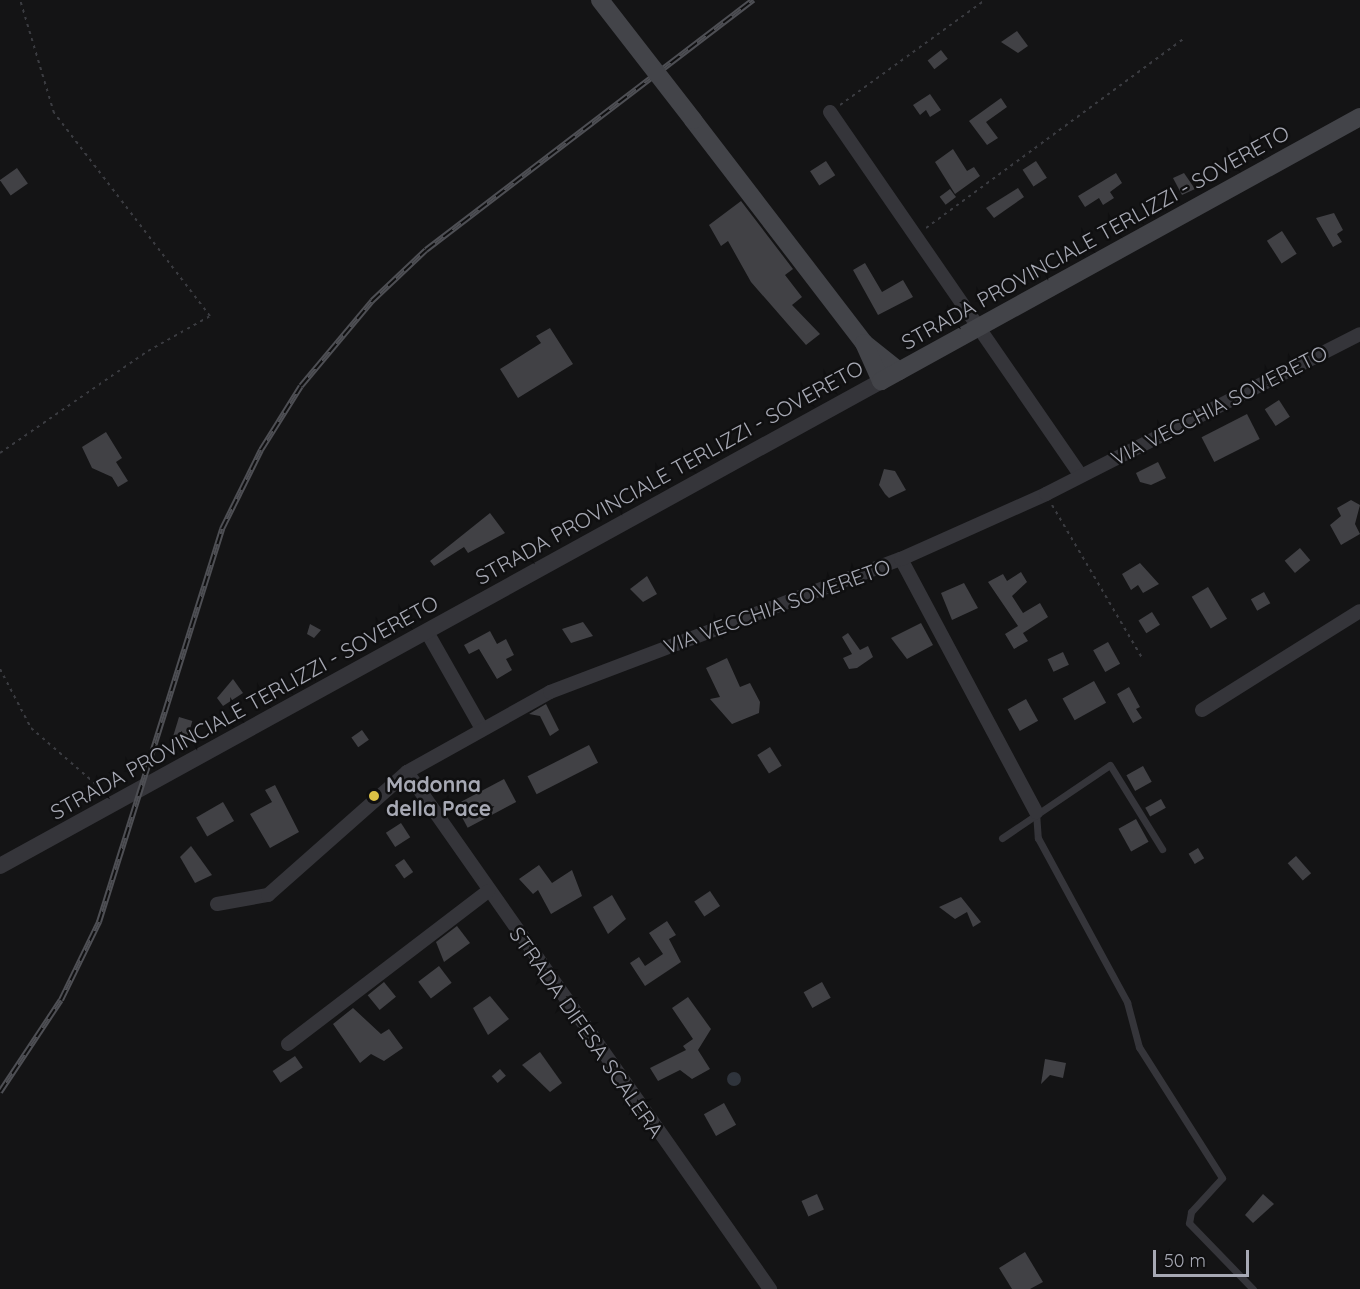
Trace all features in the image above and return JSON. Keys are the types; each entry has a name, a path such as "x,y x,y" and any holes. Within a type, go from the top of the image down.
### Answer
{"main road":[{"path":"600,0 864,343 899,371"},
{"name":"STRADA PROVINCIALE TERLIZZI - SOVERETO","path":"880,381 1360,117"},
{"path":"864,343 880,381"}],"street":[{"path":"830,112 980,327 1080,476"},
{"name":"VIA VECCHIA SOVERETO","path":"217,903 268,895 407,772 482,727 624,661 901,560 1046,494 1360,334"},
{"name":"STRADA PROVINCIALE TERLIZZI - SOVERETO","path":"0,866 880,381"},
{"path":"901,560 1036,812"},
{"path":"1202,710 1360,611"},
{"path":"427,632 482,727"},
{"name":"STRADA DIFESA SCALERA","path":"407,772 488,891 770,1289"},
{"path":"288,1044 488,891"}],"lane":[{"path":"1002,838 1036,812 1110,765 1162,849"},
{"path":"1036,812 1038,838 1127,1002 1139,1047 1222,1178 1191,1212 1189,1223 1253,1289"}],"path":[{"path":"0,453 148,351 210,316 54,113 21,0"},
{"path":"830,112 985,0"},
{"path":"917,236 1183,39"},
{"path":"1046,494 1142,658"},
{"path":"0,669 31,728 116,802"}],"shaded area":[{"path":"734,1072 739,1074 741,1079 739,1084 734,1086 729,1084 727,1079 729,1074"}],"building":[{"path":"1017,31 1028,46 1018,53 1001,42"},
{"path":"941,50 948,59 934,69 928,60"},
{"path":"930,94 941,110 930,117 926,110 920,115 913,105"},
{"path":"1001,98 1007,107 986,122 998,138 987,145 969,121"},
{"path":"953,149 967,171 974,167 980,176 955,194 935,162"},
{"path":"826,161 835,175 819,186 810,171"},
{"path":"1036,161 1047,178 1033,186 1023,170"},
{"path":"17,168 28,184 11,196 0,180"},
{"path":"1116,173 1122,183 1110,192 1114,198 1103,205 1099,198 1085,207 1078,196"},
{"path":"1184,173 1195,189 1182,195 1173,178"},
{"path":"1018,188 1024,197 994,218 986,208"},
{"path":"950,189 956,197 946,205 940,197"},
{"path":"741,201 793,269 785,275 802,297 792,305 820,334 806,345 751,282 728,241 721,246 709,225"},
{"path":"1334,213 1343,230 1337,234 1342,242 1333,247 1316,218"},
{"path":"1282,231 1297,254 1282,263 1267,241"},
{"path":"865,263 882,292 903,280 913,297 878,315 853,270"},
{"path":"550,328 573,364 518,398 500,369 541,343 536,336"},
{"path":"1279,400 1290,417 1276,426 1265,409"},
{"path":"1247,414 1260,439 1214,462 1202,437"},
{"path":"106,432 122,458 116,462 128,481 118,487 112,477 92,468 82,447"},
{"path":"1158,462 1166,478 1151,485 1140,482 1136,473"},
{"path":"884,469 895,471 906,490 889,498 879,485"},
{"path":"1351,500 1360,505 1355,524 1360,534 1341,545 1330,525 1341,516 1337,508"},
{"path":"490,513 505,533 468,553 464,547 434,566 430,561"},
{"path":"1300,548 1310,560 1295,573 1285,561"},
{"path":"1140,563 1159,584 1143,593 1138,585 1131,590 1122,574"},
{"path":"1021,572 1027,582 1012,596 1023,613 1040,603 1048,617 1023,633 1028,641 1014,649 1005,634 1018,626 988,582 1003,574 1007,581"},
{"path":"647,576 657,594 643,602 630,589"},
{"path":"964,583 978,608 952,620 941,593"},
{"path":"1208,587 1227,619 1211,629 1192,597"},
{"path":"1264,592 1270,603 1257,611 1251,599"},
{"path":"1152,612 1160,625 1146,633 1138,620"},
{"path":"583,622 593,636 571,643 562,629"},
{"path":"921,623 933,645 907,659 891,638"},
{"path":"310,624 321,630 314,638 307,634"},
{"path":"490,631 497,644 506,639 514,655 506,659 512,670 497,679 479,649 469,654 464,645"},
{"path":"848,633 860,650 868,646 873,657 857,668 849,669 843,658 852,654 842,637"},
{"path":"1108,642 1120,664 1105,672 1093,650"},
{"path":"1063,652 1069,665 1054,672 1048,659"},
{"path":"727,658 740,687 750,683 760,702 759,713 732,724 710,699 720,697 706,668"},
{"path":"233,679 243,693 223,706 217,698"},
{"path":"1094,681 1106,703 1075,720 1063,698"},
{"path":"1129,687 1140,707 1136,709 1142,718 1133,723 1117,694"},
{"path":"1026,699 1038,721 1020,731 1008,709"},
{"path":"546,704 559,730 550,736 540,716 529,714"},
{"path":"179,717 192,721 187,739 173,735"},
{"path":"362,730 369,740 358,747 351,737"},
{"path":"589,745 598,763 537,794 528,776"},
{"path":"770,747 782,766 769,774 757,755"},
{"path":"1143,766 1152,782 1135,791 1126,775"},
{"path":"504,779 516,802 468,828 455,805"},
{"path":"275,785 299,832 270,848 250,814 272,802 265,790"},
{"path":"1161,799 1166,808 1150,816 1145,808"},
{"path":"223,802 234,821 207,837 196,818"},
{"path":"1136,819 1149,842 1131,851 1119,829"},
{"path":"401,823 410,837 395,847 386,833"},
{"path":"191,846 212,875 195,883 180,857"},
{"path":"1198,848 1204,858 1195,864 1189,854"},
{"path":"1296,856 1311,873 1303,881 1288,863"},
{"path":"404,859 413,872 404,878 395,865"},
{"path":"539,865 552,883 572,870 582,896 551,914 538,890 533,894 519,879"},
{"path":"710,891 720,906 704,917 694,902"},
{"path":"612,895 626,919 608,934 593,907"},
{"path":"961,897 981,922 973,927 967,912 955,919 939,907"},
{"path":"667,921 676,935 669,939 681,962 645,986 630,963 639,957 645,966 663,954 649,933"},
{"path":"457,926 470,943 444,962 436,942"},
{"path":"439,966 452,983 431,998 418,982"},
{"path":"384,982 396,997 380,1010 368,995"},
{"path":"822,982 831,998 812,1008 804,992"},
{"path":"490,996 509,1019 488,1035 473,1008"},
{"path":"688,997 711,1029 698,1050 710,1069 692,1079 680,1070 658,1081 650,1068 686,1050 683,1046 693,1039 672,1008"},
{"path":"353,1008 381,1034 389,1029 403,1048 384,1061 371,1054 360,1063 333,1024"},
{"path":"540,1052 562,1083 550,1092 522,1065"},
{"path":"295,1056 303,1068 280,1083 273,1071"},
{"path":"1045,1059 1066,1063 1063,1078 1050,1075 1041,1084"},
{"path":"500,1069 506,1076 498,1083 492,1076"},
{"path":"724,1103 736,1125 716,1136 704,1114"},
{"path":"817,1194 824,1210 808,1216 801,1201"},
{"path":"1263,1194 1274,1204 1253,1223 1245,1215"},
{"path":"1025,1252 1043,1282 1030,1289 1012,1289 999,1268"}],"railway":[{"path":"0,1092 61,1000 99,922 222,529 261,450 301,386 372,301 426,250 753,0"}],"place":[{"name":"Madonna della Pace","path":"374,796"}]}
